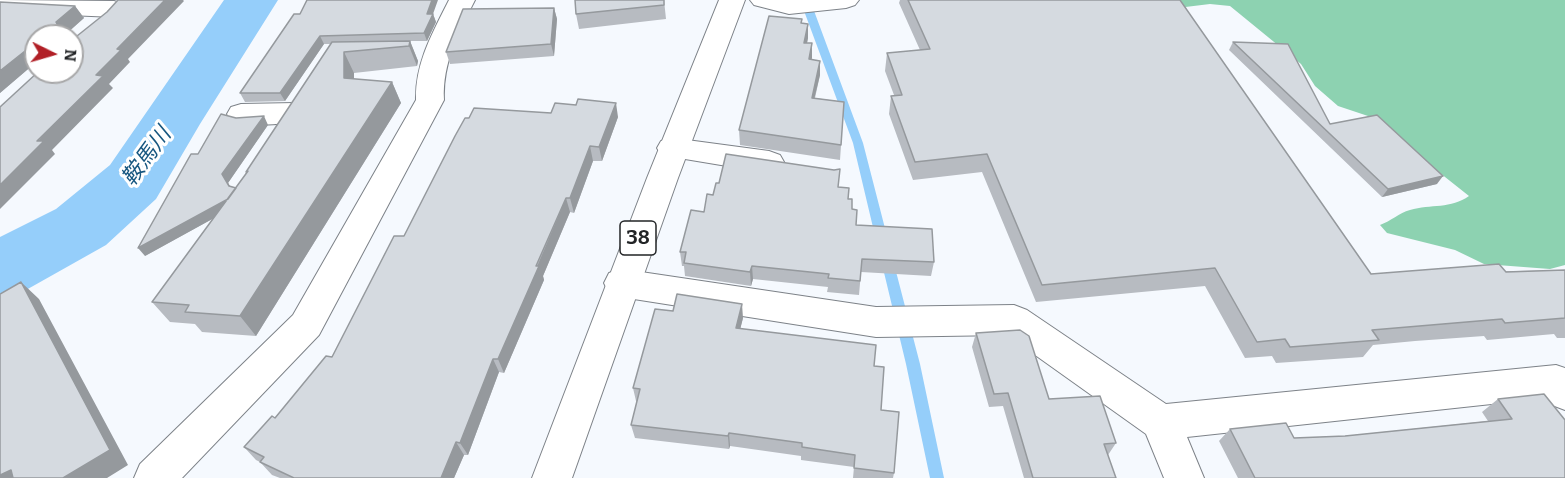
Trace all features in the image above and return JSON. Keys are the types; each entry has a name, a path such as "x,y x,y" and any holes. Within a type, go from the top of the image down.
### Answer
{"street":[{"path":"154,478 306,325 430,100 427,51 462,0"},
{"name":"38","path":"558,477 621,283 672,148 732,0"},
{"path":"763,0 789,6 846,0"},
{"path":"0,4 117,4"},
{"path":"89,31 117,4"},
{"path":"241,114 302,102 277,139"},
{"path":"672,148 799,166"},
{"path":"621,283 876,322 1014,320 1161,422 1184,478"},
{"path":"1161,422 1556,381 1565,393"}],"green space":[{"path":"1136,0 1565,0 1565,265 1550,269 1484,264 1455,250 1387,233 1380,225 1402,213 1418,208 1455,203 1469,196 1368,116 1338,106 1315,86 1301,64 1230,6 1210,4 1169,9"}],"building":[{"path":"118,0 165,0 117,49 121,50 96,75 103,76 37,141 44,141 0,185 0,107 25,84 84,84 84,30"},
{"path":"307,0 432,0 427,14 433,14 424,33 320,36 280,93 240,93 294,14 300,14"},
{"path":"575,0 664,0 664,5 576,14"},
{"path":"908,0 1180,0 1371,274 1499,264 1506,272 1565,270 1565,318 1505,323 1502,319 1372,330 1379,340 1290,347 1285,339 1257,342 1215,268 1042,285 987,154 915,162 891,96 902,95 887,53 930,49"},
{"path":"0,2 75,6 56,22 57,24 24,24 24,52 0,71"},
{"path":"554,8 551,44 446,52 463,9"},
{"path":"769,16 802,19 801,23 808,24 804,43 812,43 809,59 820,61 812,98 844,102 841,145 739,130"},
{"path":"410,41 409,46 344,52 344,78 392,82 240,316 185,312 189,305 152,302 248,171 246,172 332,42"},
{"path":"1233,42 1288,44 1330,124 1377,115 1443,176 1388,189"},
{"path":"578,99 616,103 599,147 590,146 570,198 566,198 498,359 493,359 460,443 456,442 441,478 294,478 260,462 264,457 244,447 272,416 275,418 326,356 332,357 394,236 404,236 465,118 469,118 474,108 551,113 555,103 576,105"},
{"path":"221,114 236,118 264,116 222,174 229,186 236,188 228,199 138,248 191,154 198,154"},
{"path":"726,154 840,169 838,187 849,188 848,199 852,199 852,209 857,210 856,225 932,229 934,262 862,259 860,281 828,278 829,274 752,266 750,272 684,263 686,252 680,252 691,210 704,212 707,194 713,195 716,183 719,183"},
{"path":"21,282 110,450 63,478 13,478 11,470 0,475 0,294"},
{"path":"677,294 742,304 736,328 876,345 874,366 884,367 881,410 899,412 894,473 854,468 855,455 802,447 802,443 729,433 728,436 631,425 640,389 633,388 655,309 673,311"},
{"path":"1020,330 1029,336 1049,399 1100,396 1116,443 1104,444 1116,478 1033,478 1008,393 994,394 976,333"},
{"path":"1544,394 1565,420 1565,478 1255,478 1230,429 1286,423 1294,438 1345,436 1512,419 1498,399"}],"waterway":[{"name":"鞍馬川","path":"0,270 81,227 133,182 251,0"},
{"path":"805,0 858,143 882,240"},
{"path":"887,260 913,364 937,478"}]}
